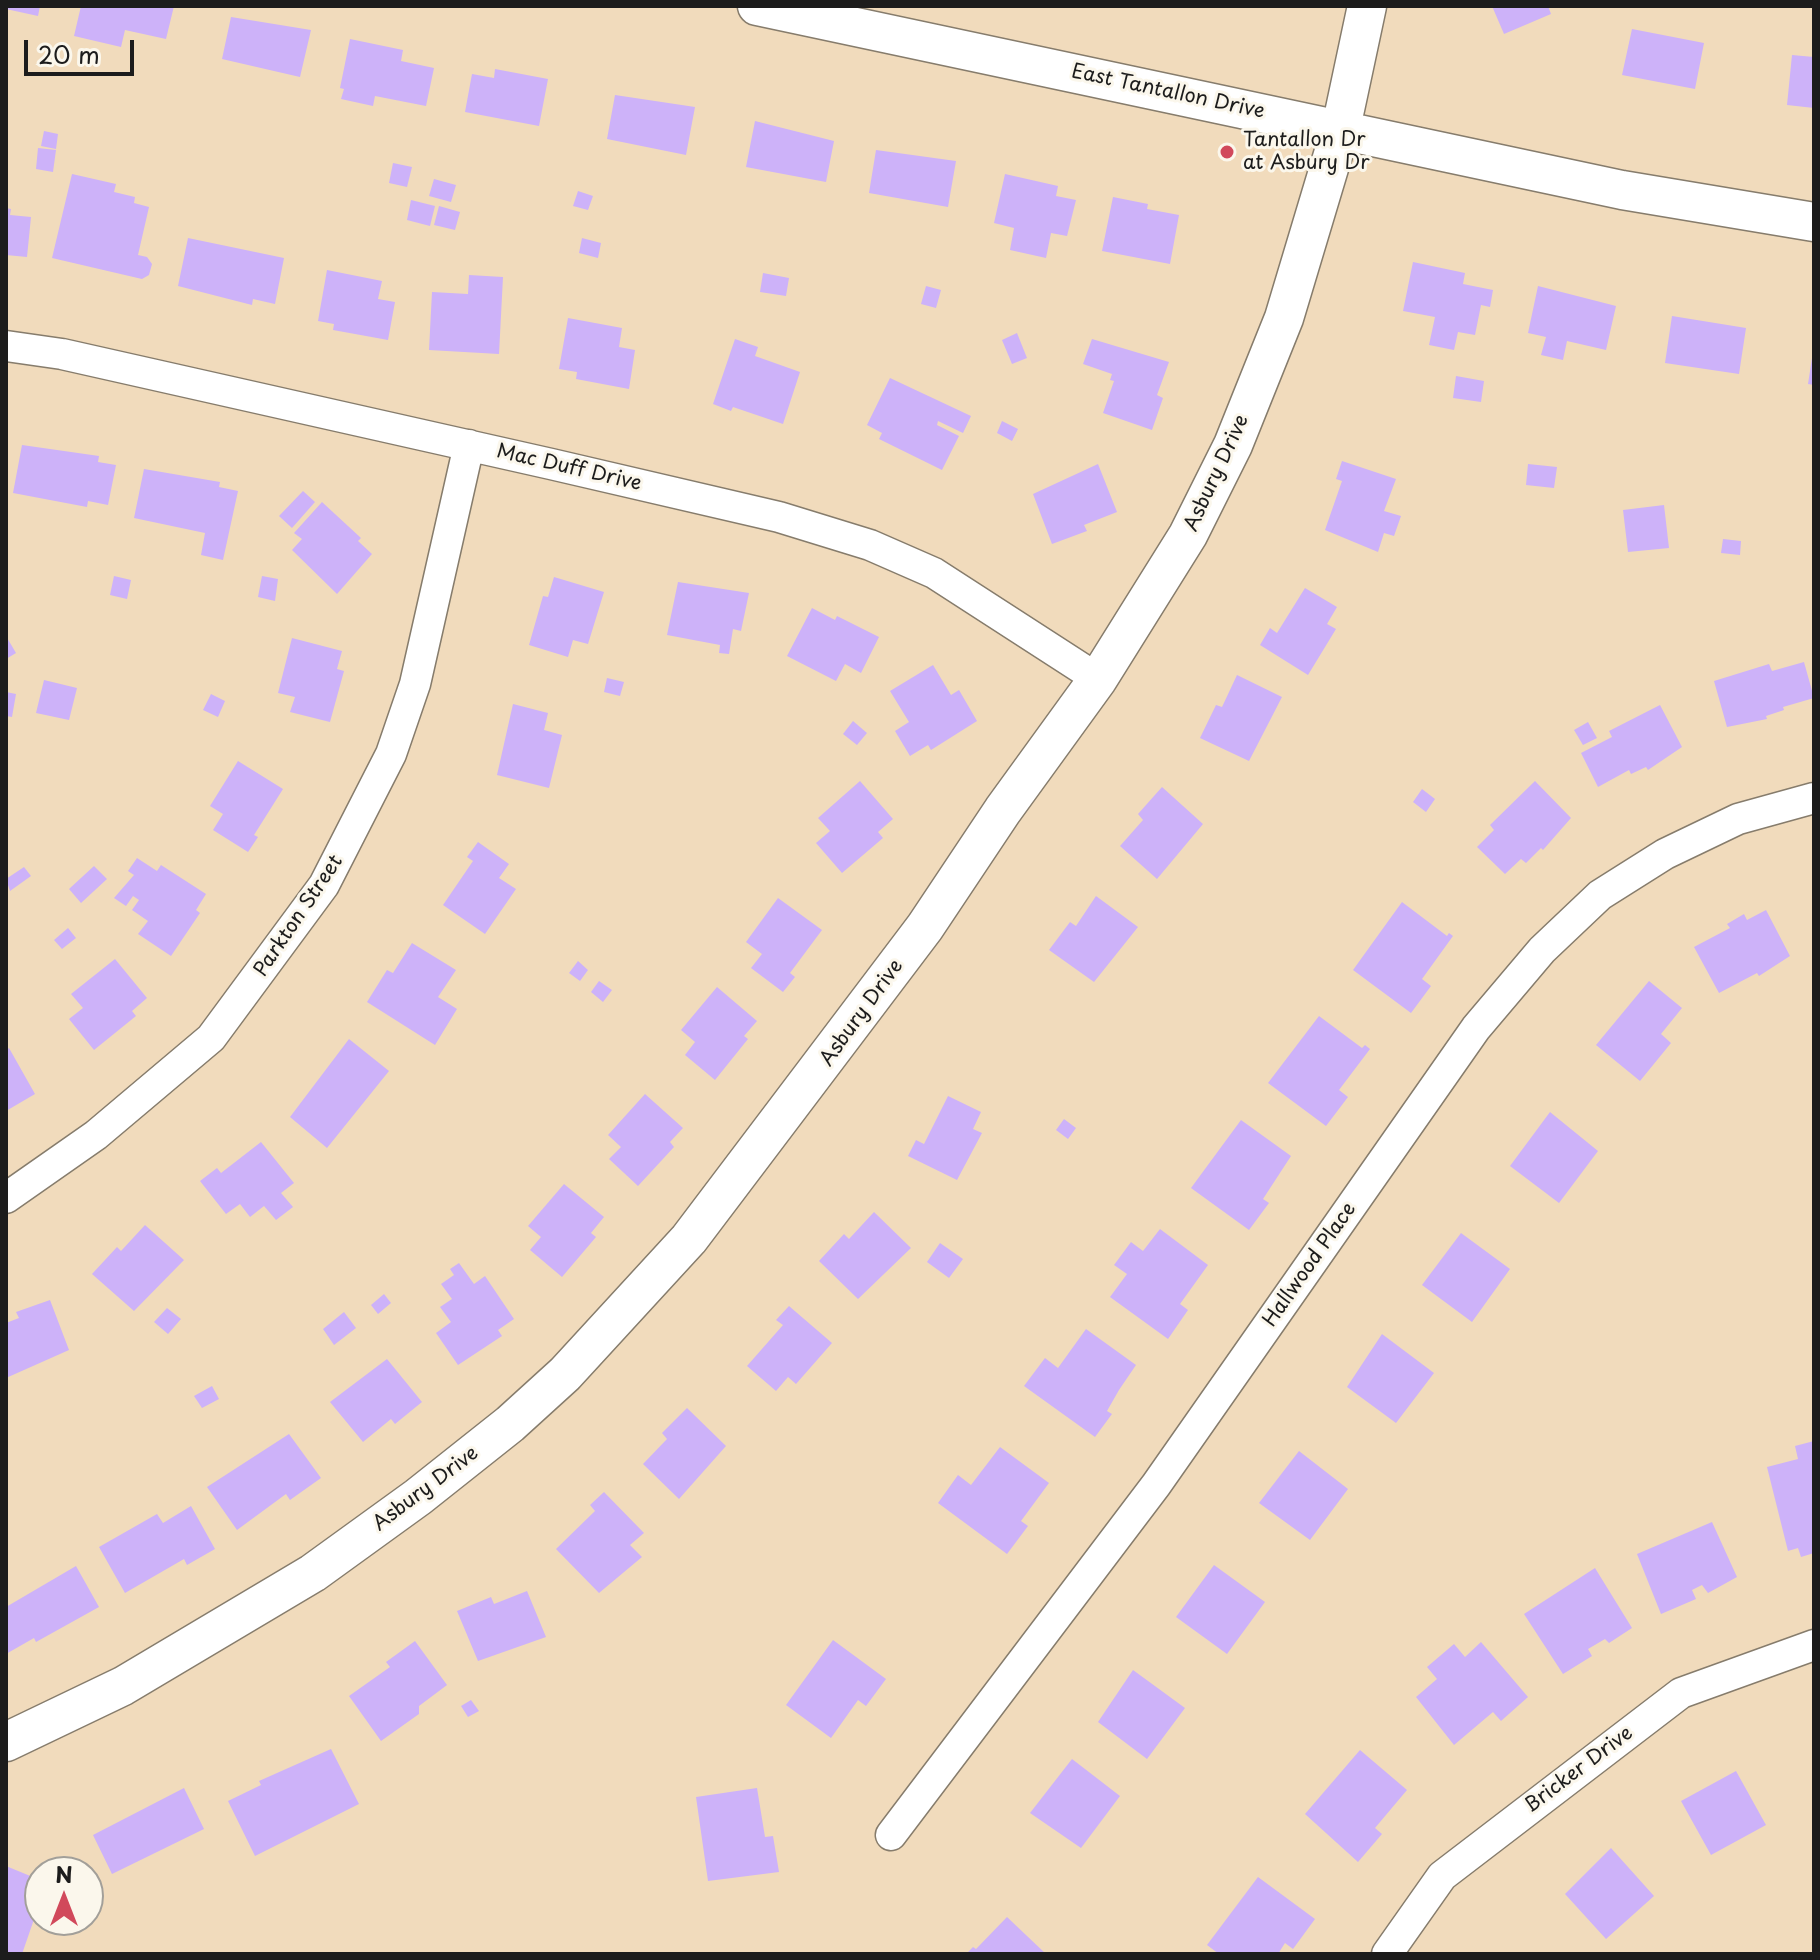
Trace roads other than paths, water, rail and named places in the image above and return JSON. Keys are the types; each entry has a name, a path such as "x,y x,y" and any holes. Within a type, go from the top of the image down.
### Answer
{"street":[{"name":"East Tantallon Drive","path":"757,6 1622,190 1814,222"},
{"name":"Asbury Drive","path":"6,1742 123,1686 313,1573 430,1488 510,1424 565,1374 689,1239 789,1111 925,927 1003,810 1098,679 1188,535 1233,445 1284,318 1341,128 1367,6"},
{"name":"Mac Duff Drive","path":"6,346 62,354 779,517 870,545 934,573 1098,679"},
{"name":"Parkton Street","path":"6,1198 96,1135 211,1038 324,885 391,754 415,684 469,445"},
{"name":"Hallwood Place","path":"891,1835 1156,1485 1476,1028 1542,950 1600,895 1665,854 1738,819 1814,798"},
{"name":"Bricker Drive","path":"1387,1954 1442,1876 1681,1693 1814,1645"}],"place":[{"name":"Tantallon Dr at Asbury Dr","path":"1227,152"}]}
